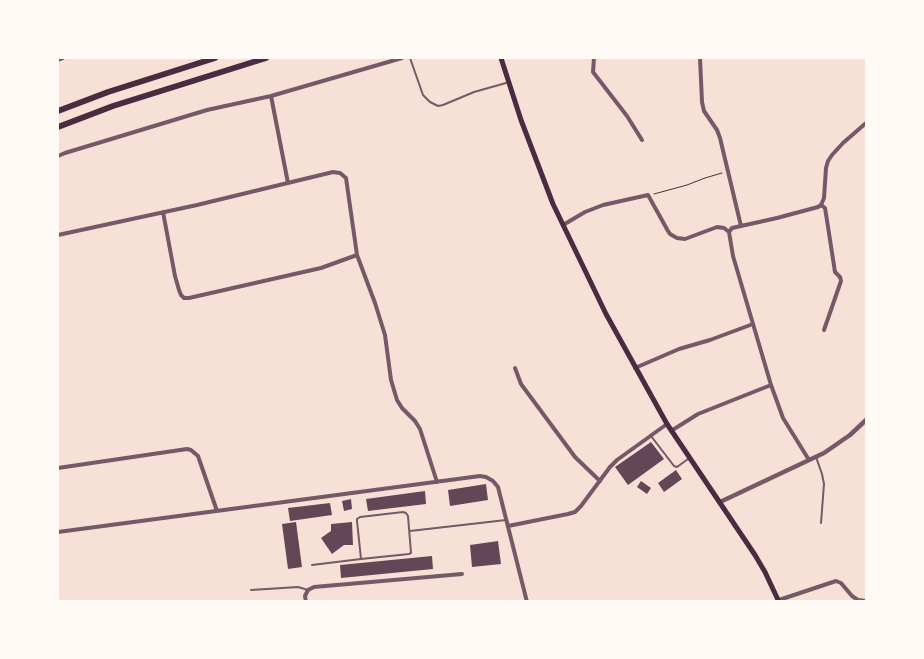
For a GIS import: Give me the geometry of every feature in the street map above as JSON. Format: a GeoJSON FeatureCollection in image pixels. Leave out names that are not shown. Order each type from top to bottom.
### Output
{"type":"FeatureCollection","features":[{"type":"Feature","properties":{"kind":"highway"},"geometry":{"type":"LineString","coordinates":[[58,111],[108,92],[214,58]]}},
{"type":"Feature","properties":{"kind":"highway"},"geometry":{"type":"LineString","coordinates":[[58,127],[113,106],[266,58]]}},
{"type":"Feature","properties":{"kind":"main road"},"geometry":{"type":"LineString","coordinates":[[501,58],[521,120],[553,204],[606,314],[667,424],[766,572],[779,601]]}},
{"type":"Feature","properties":{"kind":"street"},"geometry":{"type":"LineString","coordinates":[[58,60],[64,58]]}},
{"type":"Feature","properties":{"kind":"street"},"geometry":{"type":"LineString","coordinates":[[58,156],[207,110],[271,96],[402,58]]}},
{"type":"Feature","properties":{"kind":"street"},"geometry":{"type":"LineString","coordinates":[[594,58],[593,72],[627,116],[642,140]]}},
{"type":"Feature","properties":{"kind":"street"},"geometry":{"type":"LineString","coordinates":[[700,58],[704,111],[720,138],[741,226]]}},
{"type":"Feature","properties":{"kind":"street"},"geometry":{"type":"LineString","coordinates":[[271,96],[288,183]]}},
{"type":"Feature","properties":{"kind":"street"},"geometry":{"type":"LineString","coordinates":[[729,232],[732,228],[786,216],[821,205],[824,198],[828,161],[837,149],[866,123]]}},
{"type":"Feature","properties":{"kind":"street"},"geometry":{"type":"LineString","coordinates":[[58,235],[333,172],[340,173],[346,178],[357,255],[375,303],[398,400],[402,408],[420,429],[436,482]]}},
{"type":"Feature","properties":{"kind":"street"},"geometry":{"type":"LineString","coordinates":[[563,224],[603,205],[648,195],[670,234],[677,238],[685,239],[717,228],[724,228],[729,232],[733,256],[771,384],[783,418],[809,460]]}},
{"type":"Feature","properties":{"kind":"street"},"geometry":{"type":"LineString","coordinates":[[821,205],[825,208],[835,272],[841,281],[824,330]]}},
{"type":"Feature","properties":{"kind":"street"},"geometry":{"type":"LineString","coordinates":[[163,212],[175,276],[179,290],[184,298],[321,268],[357,255]]}},
{"type":"Feature","properties":{"kind":"street"},"geometry":{"type":"LineString","coordinates":[[635,368],[679,349],[753,324]]}},
{"type":"Feature","properties":{"kind":"street"},"geometry":{"type":"LineString","coordinates":[[515,368],[521,384],[575,457],[600,481]]}},
{"type":"Feature","properties":{"kind":"street"},"geometry":{"type":"LineString","coordinates":[[671,430],[698,414],[771,384]]}},
{"type":"Feature","properties":{"kind":"street"},"geometry":{"type":"LineString","coordinates":[[720,502],[809,460],[850,435],[866,420]]}},
{"type":"Feature","properties":{"kind":"street"},"geometry":{"type":"LineString","coordinates":[[508,526],[575,512],[617,460],[667,424]]}},
{"type":"Feature","properties":{"kind":"street"},"geometry":{"type":"LineString","coordinates":[[58,468],[187,449],[191,450],[198,456],[218,511]]}},
{"type":"Feature","properties":{"kind":"street"},"geometry":{"type":"LineString","coordinates":[[58,532],[480,476],[493,481],[498,487],[527,602]]}},
{"type":"Feature","properties":{"kind":"street"},"geometry":{"type":"LineString","coordinates":[[306,602],[305,596],[308,590],[314,587],[462,574]]}},
{"type":"Feature","properties":{"kind":"street"},"geometry":{"type":"LineString","coordinates":[[779,601],[836,581],[852,596],[858,600],[866,601]]}},
{"type":"Feature","properties":{"kind":"lane"},"geometry":{"type":"LineString","coordinates":[[410,58],[423,95],[430,102],[438,106],[474,92],[509,82]]}},
{"type":"Feature","properties":{"kind":"lane"},"geometry":{"type":"LineString","coordinates":[[651,436],[674,466],[677,467],[690,458]]}},
{"type":"Feature","properties":{"kind":"lane"},"geometry":{"type":"LineString","coordinates":[[816,456],[824,484],[821,523]]}},
{"type":"Feature","properties":{"kind":"lane"},"geometry":{"type":"LineString","coordinates":[[312,565],[410,554],[412,550],[410,531],[408,516],[405,512],[358,518],[361,559]]}},
{"type":"Feature","properties":{"kind":"lane"},"geometry":{"type":"LineString","coordinates":[[410,531],[506,520]]}},
{"type":"Feature","properties":{"kind":"lane"},"geometry":{"type":"LineString","coordinates":[[251,590],[298,587],[308,590]]}},
{"type":"Feature","properties":{"kind":"path"},"geometry":{"type":"LineString","coordinates":[[648,195],[728,172]]}},
{"type":"Feature","properties":{"kind":"building"},"geometry":{"type":"Polygon","coordinates":[[[651,442],[664,459],[628,485],[615,467],[651,442]]]}},
{"type":"Feature","properties":{"kind":"building"},"geometry":{"type":"Polygon","coordinates":[[[676,470],[682,479],[664,492],[658,483],[676,470]]]}},
{"type":"Feature","properties":{"kind":"building"},"geometry":{"type":"Polygon","coordinates":[[[641,481],[651,488],[647,494],[637,487],[641,481]]]}},
{"type":"Feature","properties":{"kind":"building"},"geometry":{"type":"Polygon","coordinates":[[[486,484],[488,500],[450,506],[448,490],[486,484]]]}},
{"type":"Feature","properties":{"kind":"building"},"geometry":{"type":"Polygon","coordinates":[[[425,491],[426,504],[368,511],[366,499],[425,491]]]}},
{"type":"Feature","properties":{"kind":"building"},"geometry":{"type":"Polygon","coordinates":[[[351,499],[352,509],[344,511],[342,501],[351,499]]]}},
{"type":"Feature","properties":{"kind":"building"},"geometry":{"type":"Polygon","coordinates":[[[330,503],[332,515],[290,521],[288,508],[330,503]]]}},
{"type":"Feature","properties":{"kind":"building"},"geometry":{"type":"Polygon","coordinates":[[[296,522],[302,567],[288,569],[282,524],[296,522]]]}},
{"type":"Feature","properties":{"kind":"building"},"geometry":{"type":"Polygon","coordinates":[[[352,522],[353,545],[344,545],[332,554],[321,538],[331,531],[331,524],[352,522]]]}},
{"type":"Feature","properties":{"kind":"building"},"geometry":{"type":"Polygon","coordinates":[[[498,541],[501,564],[472,567],[470,545],[498,541]]]}},
{"type":"Feature","properties":{"kind":"building"},"geometry":{"type":"Polygon","coordinates":[[[432,556],[433,569],[341,578],[340,565],[432,556]]]}}]}
